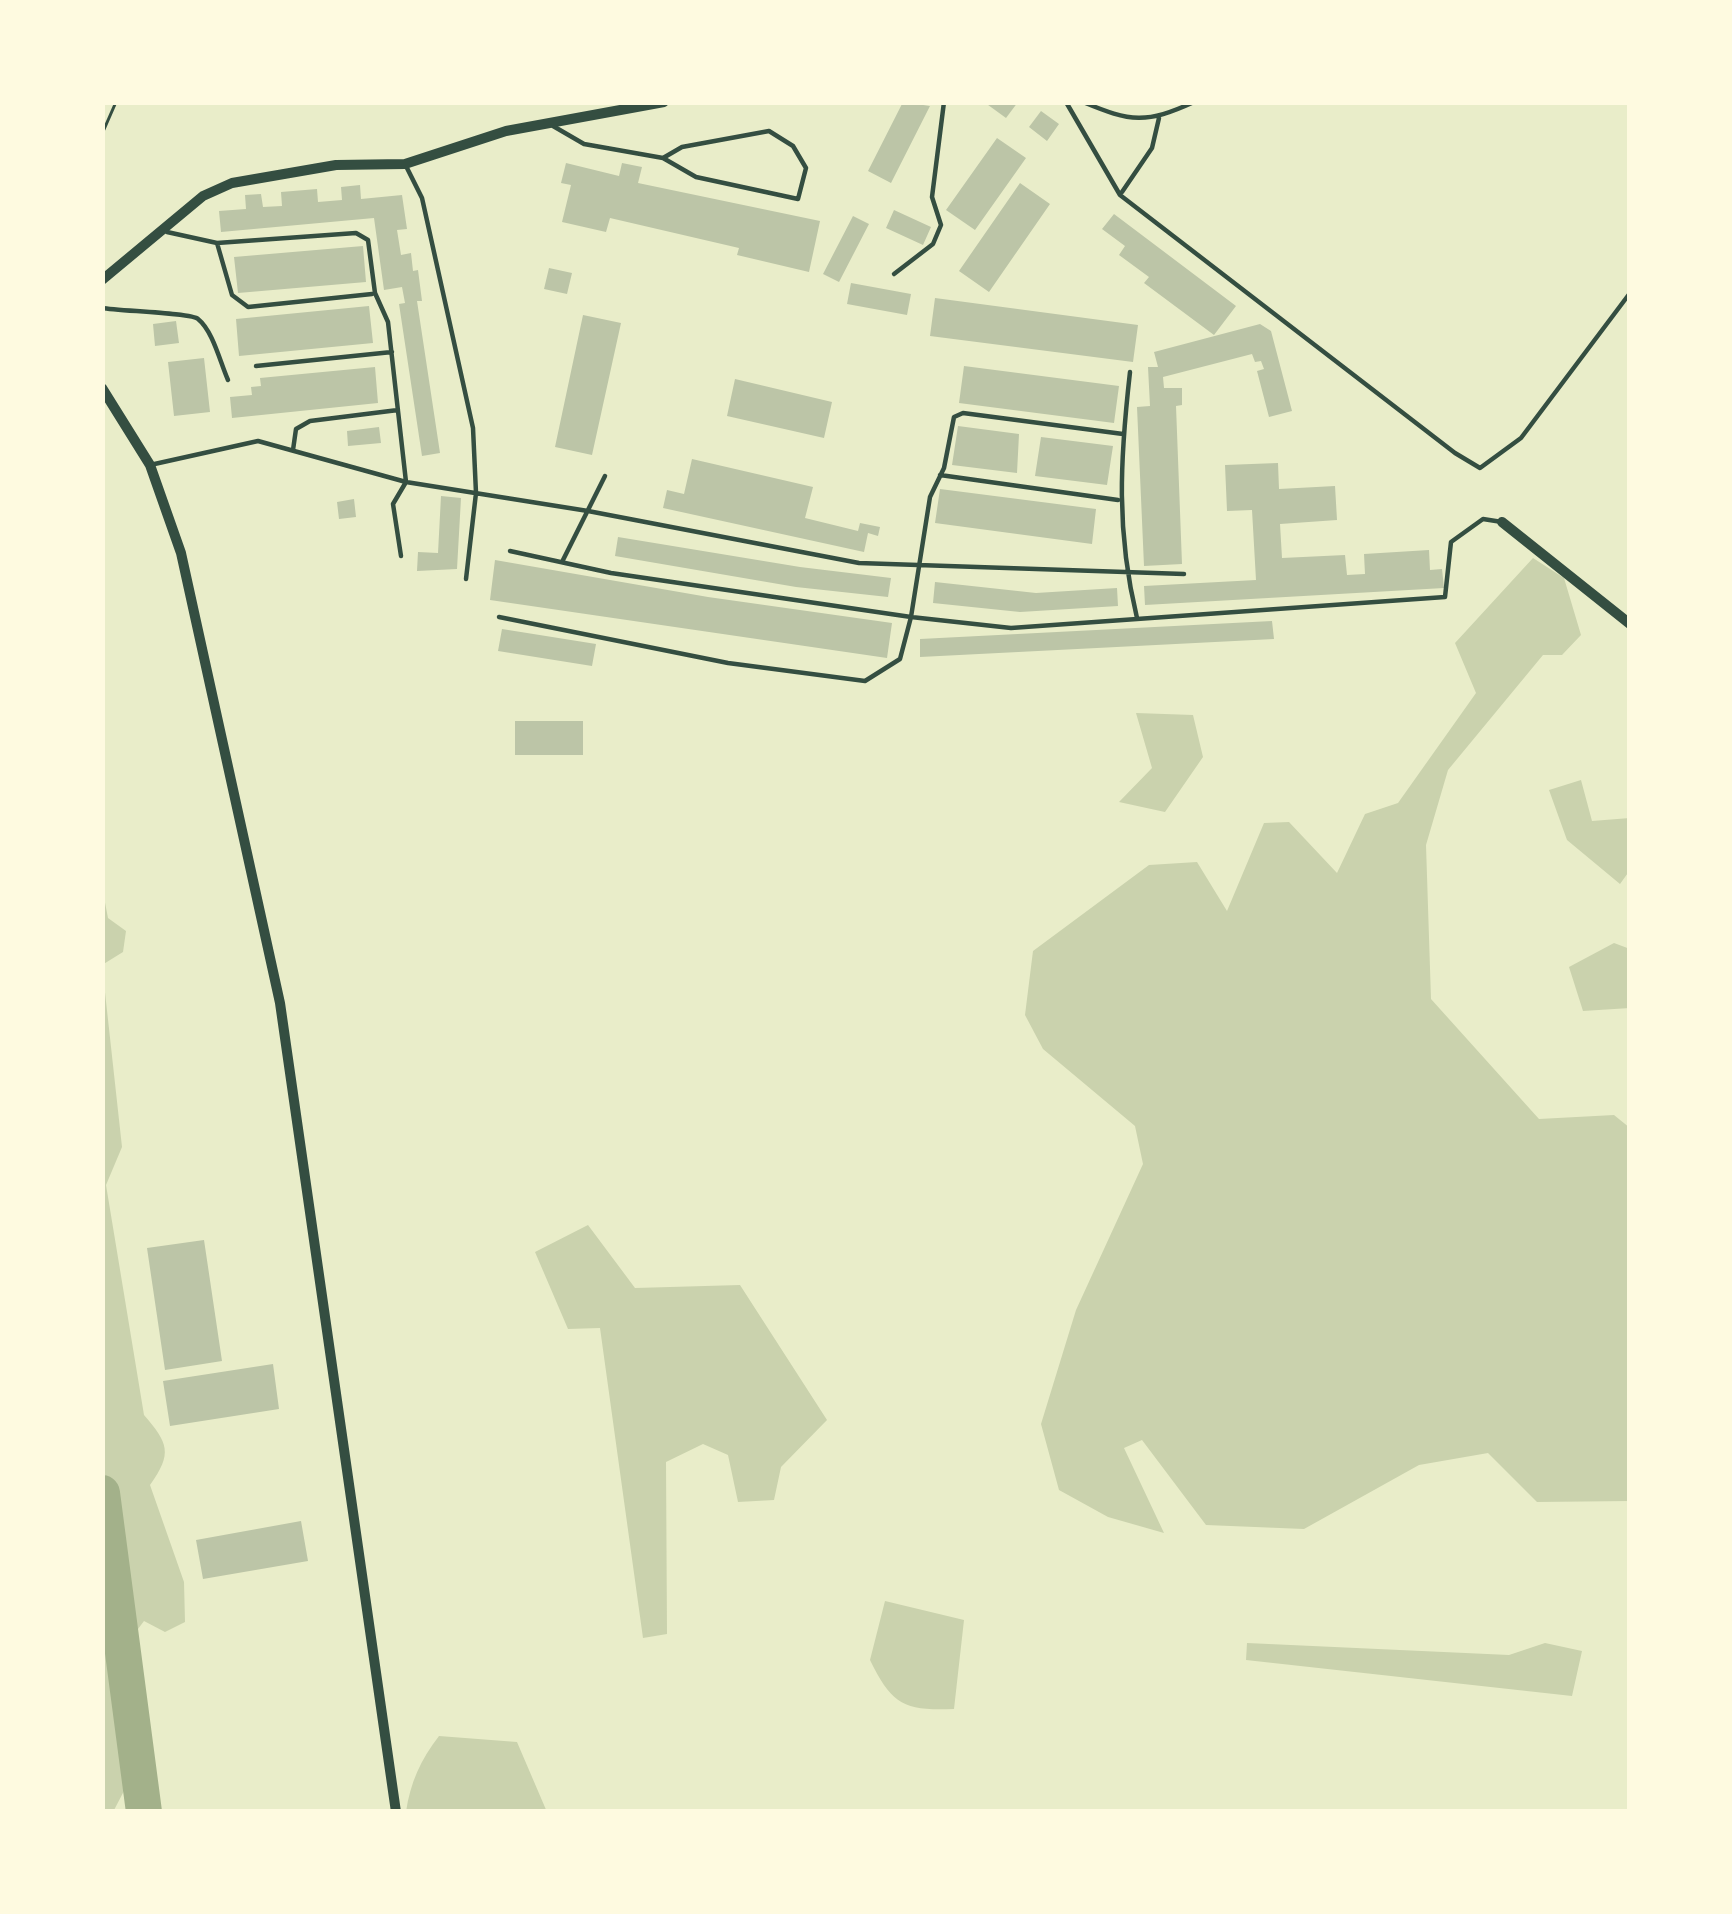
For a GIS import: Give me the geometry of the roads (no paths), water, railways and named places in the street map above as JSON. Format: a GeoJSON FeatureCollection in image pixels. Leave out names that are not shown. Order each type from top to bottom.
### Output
{"type":"FeatureCollection","features":[{"type":"Feature","properties":{"kind":"street"},"geometry":{"type":"LineString","coordinates":[[102,280],[203,196],[232,183],[336,165],[405,164],[506,131],[664,102]]}},
{"type":"Feature","properties":{"kind":"street"},"geometry":{"type":"LineString","coordinates":[[102,388],[150,465],[181,553],[280,1003],[396,1812]]}},
{"type":"Feature","properties":{"kind":"street"},"geometry":{"type":"LineString","coordinates":[[1502,522],[1630,624]]}},
{"type":"Feature","properties":{"kind":"lane"},"geometry":{"type":"LineString","coordinates":[[894,274],[933,244],[941,226],[932,197],[944,102]]}},
{"type":"Feature","properties":{"kind":"lane"},"geometry":{"type":"LineString","coordinates":[[1066,102],[1120,195],[1480,468],[1520,438],[1630,293]]}},
{"type":"Feature","properties":{"kind":"lane"},"geometry":{"type":"LineString","coordinates":[[1083,102],[1119,117],[1160,118],[1194,102]]}},
{"type":"Feature","properties":{"kind":"lane"},"geometry":{"type":"LineString","coordinates":[[1120,195],[1152,148],[1160,118]]}},
{"type":"Feature","properties":{"kind":"lane"},"geometry":{"type":"LineString","coordinates":[[548,123],[584,145],[663,158],[696,177],[798,200],[806,168],[793,146],[769,131],[682,147],[663,158]]}},
{"type":"Feature","properties":{"kind":"lane"},"geometry":{"type":"LineString","coordinates":[[405,164],[422,198],[473,428],[476,493],[466,579]]}},
{"type":"Feature","properties":{"kind":"lane"},"geometry":{"type":"LineString","coordinates":[[161,231],[217,243],[356,233],[368,241],[375,293],[388,322],[406,482],[393,504],[401,556]]}},
{"type":"Feature","properties":{"kind":"lane"},"geometry":{"type":"LineString","coordinates":[[217,243],[232,295],[248,307],[375,293]]}},
{"type":"Feature","properties":{"kind":"lane"},"geometry":{"type":"LineString","coordinates":[[102,308],[188,313],[202,321],[228,380]]}},
{"type":"Feature","properties":{"kind":"lane"},"geometry":{"type":"LineString","coordinates":[[256,366],[392,352]]}},
{"type":"Feature","properties":{"kind":"lane"},"geometry":{"type":"LineString","coordinates":[[1130,372],[1118,500],[1125,572],[1137,618]]}},
{"type":"Feature","properties":{"kind":"lane"},"geometry":{"type":"LineString","coordinates":[[292,452],[296,429],[310,421],[398,410]]}},
{"type":"Feature","properties":{"kind":"lane"},"geometry":{"type":"LineString","coordinates":[[499,616],[728,663],[865,681],[900,659],[930,497],[954,417],[963,412],[1123,434]]}},
{"type":"Feature","properties":{"kind":"lane"},"geometry":{"type":"LineString","coordinates":[[150,465],[258,441],[406,482],[860,562],[1184,574]]}},
{"type":"Feature","properties":{"kind":"lane"},"geometry":{"type":"LineString","coordinates":[[940,475],[1118,500]]}},
{"type":"Feature","properties":{"kind":"lane"},"geometry":{"type":"LineString","coordinates":[[562,562],[605,476]]}},
{"type":"Feature","properties":{"kind":"lane"},"geometry":{"type":"LineString","coordinates":[[510,551],[911,617],[1011,628],[1445,597],[1451,542],[1483,519],[1502,522]]}},
{"type":"Feature","properties":{"kind":"waterway"},"geometry":{"type":"LineString","coordinates":[[102,1493],[144,1812]]}}]}
